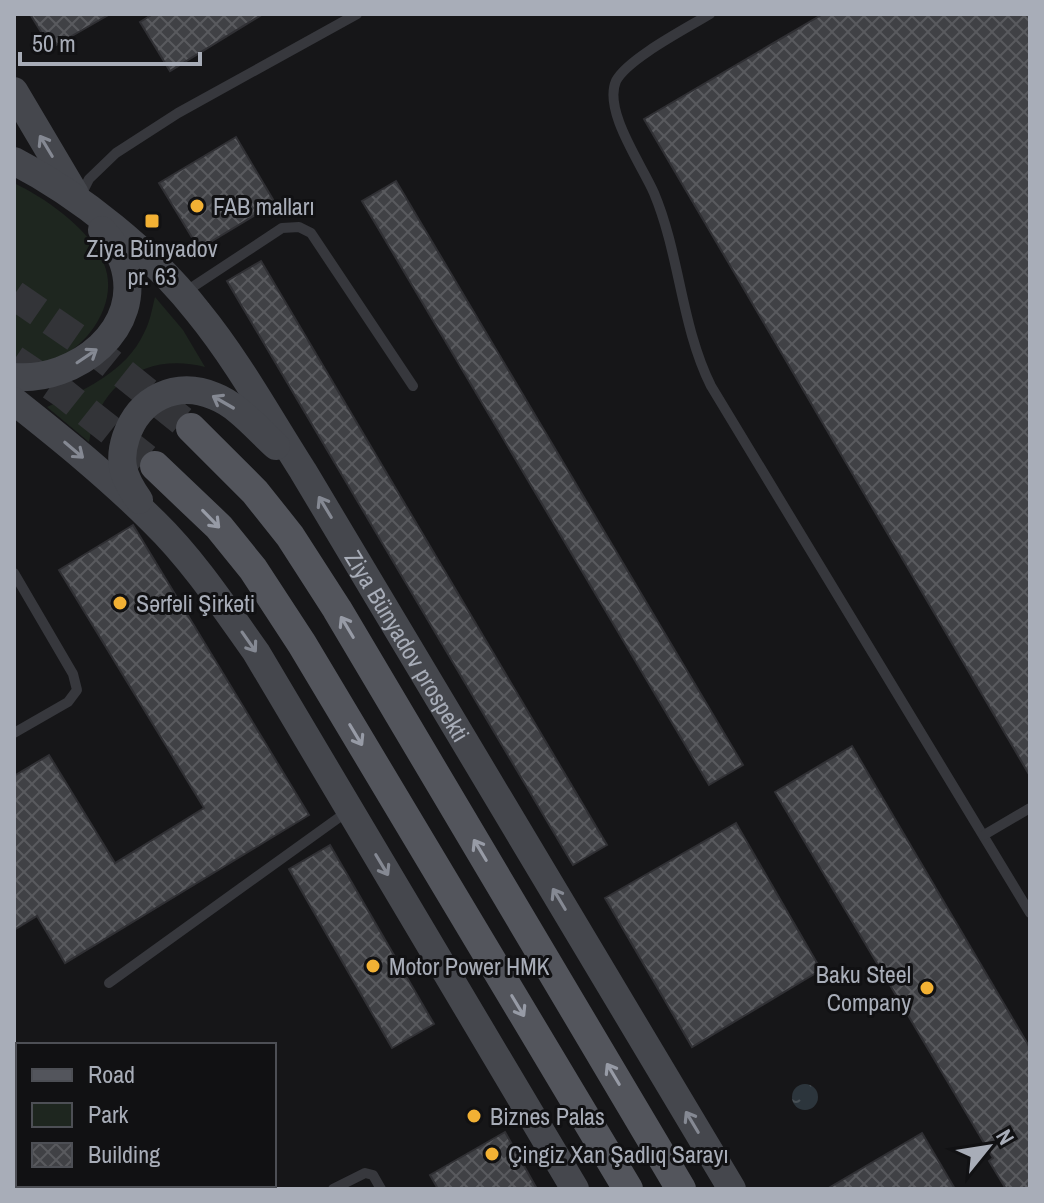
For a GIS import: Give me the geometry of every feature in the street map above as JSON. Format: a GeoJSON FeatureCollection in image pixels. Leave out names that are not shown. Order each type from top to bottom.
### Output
{"type":"FeatureCollection","features":[{"type":"Feature","properties":{"kind":"main road"},"geometry":{"type":"LineString","coordinates":[[14,91],[79,201],[111,241],[122,261],[127,298],[123,315],[104,345],[72,366],[49,376],[14,377]]}},
{"type":"Feature","properties":{"kind":"main road","name":"Ziya Bünyadov prospekti"},"geometry":{"type":"LineString","coordinates":[[14,161],[79,201],[114,228],[183,293],[231,356],[303,471],[732,1189]]}},
{"type":"Feature","properties":{"kind":"main road"},"geometry":{"type":"LineString","coordinates":[[303,471],[231,405],[213,395],[195,391],[164,393],[146,405],[136,417],[122,449],[123,466],[130,487],[256,652],[575,1189]]}},
{"type":"Feature","properties":{"kind":"main road"},"geometry":{"type":"LineString","coordinates":[[14,401],[105,476],[155,523]]}},
{"type":"Feature","properties":{"kind":"main road","name":"Ziya Bünyadov prospekti"},"geometry":{"type":"LineString","coordinates":[[191,428],[255,492],[290,536],[337,609],[681,1189]]}},
{"type":"Feature","properties":{"kind":"main road"},"geometry":{"type":"LineString","coordinates":[[155,466],[219,527],[253,569],[302,644],[628,1189]]}},
{"type":"Feature","properties":{"kind":"lane"},"geometry":{"type":"LineString","coordinates":[[79,201],[89,179],[116,153],[178,113],[357,14]]}},
{"type":"Feature","properties":{"kind":"lane"},"geometry":{"type":"LineString","coordinates":[[710,14],[632,63],[617,79],[612,96],[617,118],[663,218],[699,362],[1030,913]]}},
{"type":"Feature","properties":{"kind":"lane"},"geometry":{"type":"LineString","coordinates":[[183,293],[282,228],[299,227],[311,233],[413,386]]}},
{"type":"Feature","properties":{"kind":"lane"},"geometry":{"type":"LineString","coordinates":[[14,573],[73,674],[77,690],[68,702],[14,733]]}},
{"type":"Feature","properties":{"kind":"lane"},"geometry":{"type":"LineString","coordinates":[[984,835],[1030,808]]}},
{"type":"Feature","properties":{"kind":"lane"},"geometry":{"type":"LineString","coordinates":[[109,983],[349,810]]}},
{"type":"Feature","properties":{"kind":"lane"},"geometry":{"type":"LineString","coordinates":[[333,1189],[365,1173],[373,1175],[381,1189]]}},
{"type":"Feature","properties":{"kind":"green space"},"geometry":{"type":"Polygon","coordinates":[[[14,183],[40,197],[78,227],[97,251],[108,279],[104,308],[88,335],[64,355],[47,363],[14,364],[14,183]]]}},
{"type":"Feature","properties":{"kind":"green space"},"geometry":{"type":"Polygon","coordinates":[[[155,297],[183,330],[205,367],[184,363],[164,364],[129,377],[103,403],[89,442],[47,407],[103,378],[126,359],[146,329],[155,297]]]}},
{"type":"Feature","properties":{"kind":"water"},"geometry":{"type":"Polygon","coordinates":[[[805,1084],[814,1088],[818,1097],[814,1106],[805,1110],[796,1106],[792,1097],[796,1088],[805,1084]]]}},
{"type":"Feature","properties":{"kind":"building"},"geometry":{"type":"Polygon","coordinates":[[[30,14],[110,14],[51,48],[30,14]]]}},
{"type":"Feature","properties":{"kind":"building"},"geometry":{"type":"Polygon","coordinates":[[[153,14],[263,14],[170,71],[140,22],[153,14]]]}},
{"type":"Feature","properties":{"kind":"building"},"geometry":{"type":"Polygon","coordinates":[[[823,14],[1030,14],[1030,776],[644,119],[823,14]]]}},
{"type":"Feature","properties":{"kind":"building"},"geometry":{"type":"Polygon","coordinates":[[[236,137],[275,203],[199,249],[159,183],[236,137]]]}},
{"type":"Feature","properties":{"kind":"building"},"geometry":{"type":"Polygon","coordinates":[[[396,181],[743,765],[709,785],[362,201],[396,181]]]}},
{"type":"Feature","properties":{"kind":"building"},"geometry":{"type":"Polygon","coordinates":[[[261,261],[607,845],[573,865],[227,281],[261,261]]]}},
{"type":"Feature","properties":{"kind":"building"},"geometry":{"type":"Polygon","coordinates":[[[133,525],[309,815],[65,963],[37,916],[14,930],[14,776],[49,755],[115,863],[204,808],[59,570],[133,525]]]}},
{"type":"Feature","properties":{"kind":"building"},"geometry":{"type":"Polygon","coordinates":[[[852,746],[1030,1048],[1030,1189],[1006,1189],[989,1161],[993,1158],[775,792],[852,746]]]}},
{"type":"Feature","properties":{"kind":"building"},"geometry":{"type":"Polygon","coordinates":[[[736,823],[821,970],[692,1047],[605,898],[736,823]]]}},
{"type":"Feature","properties":{"kind":"building","name":"Motor Power HMK"},"geometry":{"type":"Polygon","coordinates":[[[330,845],[434,1024],[392,1048],[289,869],[330,845]]]}},
{"type":"Feature","properties":{"kind":"building","name":"Çingiz Xan Şadlıq Sarayı"},"geometry":{"type":"Polygon","coordinates":[[[505,1132],[537,1189],[438,1189],[430,1175],[505,1132]]]}},
{"type":"Feature","properties":{"kind":"building"},"geometry":{"type":"Polygon","coordinates":[[[922,1133],[955,1189],[827,1189],[922,1133]]]}},
{"type":"Feature","properties":{"kind":"tunnel"},"geometry":{"type":"LineString","coordinates":[[14,295],[94,350],[191,428]]}},
{"type":"Feature","properties":{"kind":"tunnel"},"geometry":{"type":"LineString","coordinates":[[14,360],[63,393],[155,466]]}},
{"type":"Feature","properties":{"kind":"place","name":"FAB malları"},"geometry":{"type":"Point","coordinates":[197,206]}},
{"type":"Feature","properties":{"kind":"place","name":"Ziya Bünyadov pr. 63"},"geometry":{"type":"Point","coordinates":[152,221]}},
{"type":"Feature","properties":{"kind":"place","name":"Sərfəli Şirkəti"},"geometry":{"type":"Point","coordinates":[120,603]}},
{"type":"Feature","properties":{"kind":"place","name":"Motor Power HMK"},"geometry":{"type":"Point","coordinates":[373,966]}},
{"type":"Feature","properties":{"kind":"place","name":"Baku Steel Company"},"geometry":{"type":"Point","coordinates":[927,988]}},
{"type":"Feature","properties":{"kind":"place","name":"Biznes Palas"},"geometry":{"type":"Point","coordinates":[474,1116]}},
{"type":"Feature","properties":{"kind":"place","name":"Çingiz Xan Şadlıq Sarayı"},"geometry":{"type":"Point","coordinates":[492,1154]}}]}
